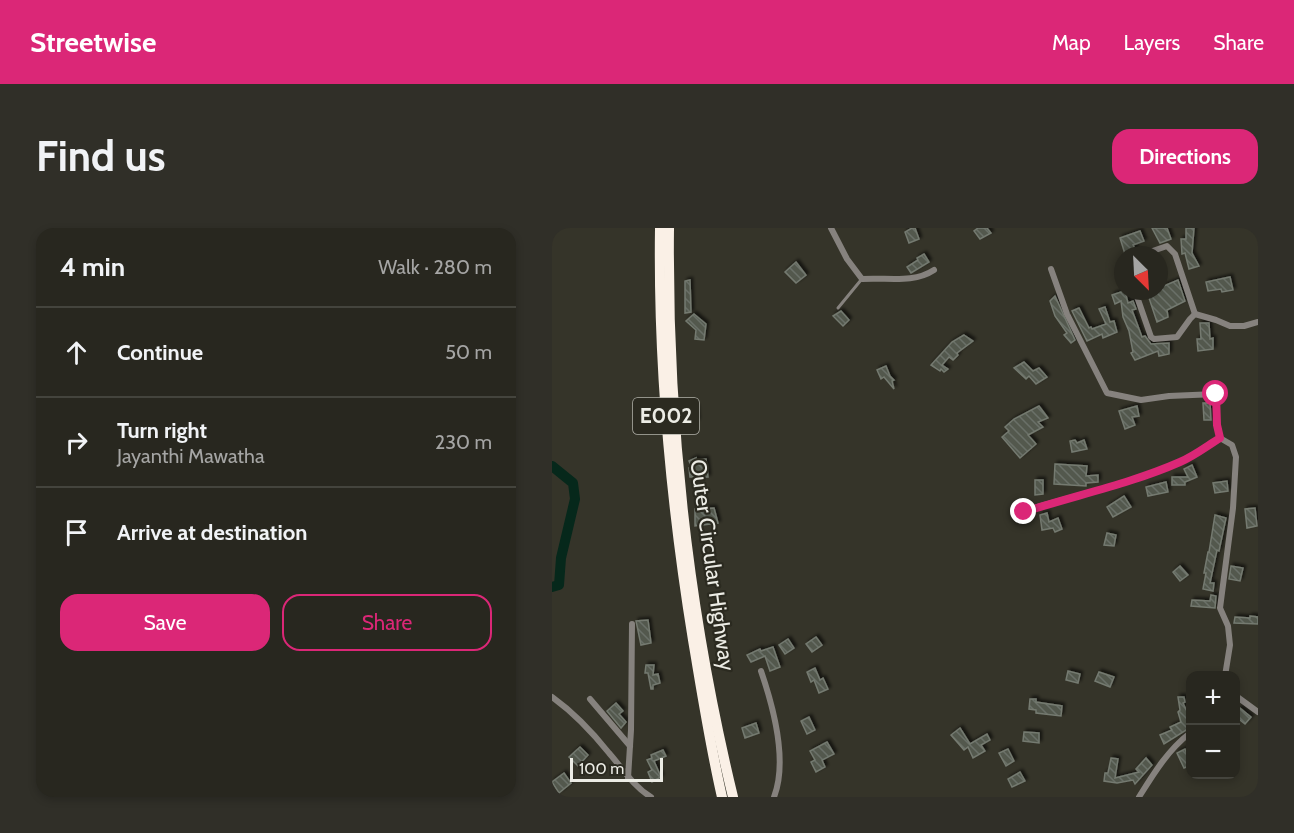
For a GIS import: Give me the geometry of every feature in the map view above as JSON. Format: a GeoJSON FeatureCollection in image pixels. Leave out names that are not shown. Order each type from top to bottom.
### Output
{"type":"FeatureCollection","features":[{"type":"Feature","properties":{"kind":"highway","name":"Outer Circular Highway"},"geometry":{"type":"LineString","coordinates":[[660,228],[662,351],[671,481],[691,602],[733,797]]}},
{"type":"Feature","properties":{"kind":"highway","name":"Outer Circular Highway"},"geometry":{"type":"LineString","coordinates":[[669,228],[670,351],[679,479],[704,705],[722,797]]}},
{"type":"Feature","properties":{"kind":"street"},"geometry":{"type":"LineString","coordinates":[[831,228],[847,259],[862,279],[915,278],[925,276],[934,270]]}},
{"type":"Feature","properties":{"kind":"street"},"geometry":{"type":"LineString","coordinates":[[1168,247],[1175,254],[1195,314]]}},
{"type":"Feature","properties":{"kind":"street"},"geometry":{"type":"LineString","coordinates":[[1051,269],[1067,314],[1107,393],[1141,400],[1216,394],[1217,425],[1220,438],[1232,445],[1236,457],[1233,508],[1220,608],[1228,626],[1230,645],[1226,671]]}},
{"type":"Feature","properties":{"kind":"street"},"geometry":{"type":"LineString","coordinates":[[1138,300],[1151,337],[1154,339],[1177,337],[1195,314]]}},
{"type":"Feature","properties":{"kind":"street"},"geometry":{"type":"LineString","coordinates":[[1195,314],[1230,326],[1258,322]]}},
{"type":"Feature","properties":{"kind":"street"},"geometry":{"type":"LineString","coordinates":[[1024,512],[1121,484],[1182,461],[1220,438]]}},
{"type":"Feature","properties":{"kind":"street"},"geometry":{"type":"LineString","coordinates":[[628,778],[632,624]]}},
{"type":"Feature","properties":{"kind":"street"},"geometry":{"type":"LineString","coordinates":[[760,671],[771,701],[780,766],[779,785],[774,797]]}},
{"type":"Feature","properties":{"kind":"street"},"geometry":{"type":"LineString","coordinates":[[552,698],[565,706],[605,748],[628,778],[651,797]]}},
{"type":"Feature","properties":{"kind":"street"},"geometry":{"type":"LineString","coordinates":[[1240,698],[1258,712]]}},
{"type":"Feature","properties":{"kind":"street"},"geometry":{"type":"LineString","coordinates":[[590,699],[630,746]]}},
{"type":"Feature","properties":{"kind":"street"},"geometry":{"type":"LineString","coordinates":[[1139,797],[1159,765],[1186,737]]}},
{"type":"Feature","properties":{"kind":"lane"},"geometry":{"type":"LineString","coordinates":[[838,308],[862,279]]}},
{"type":"Feature","properties":{"kind":"building"},"geometry":{"type":"Polygon","coordinates":[[[915,228],[919,239],[909,243],[905,232],[915,228]]]}},
{"type":"Feature","properties":{"kind":"building"},"geometry":{"type":"Polygon","coordinates":[[[978,228],[987,228],[991,233],[980,239],[974,231],[978,228]]]}},
{"type":"Feature","properties":{"kind":"building"},"geometry":{"type":"Polygon","coordinates":[[[1152,228],[1167,228],[1171,239],[1160,243],[1152,228]]]}},
{"type":"Feature","properties":{"kind":"building"},"geometry":{"type":"Polygon","coordinates":[[[1186,228],[1194,228],[1192,253],[1199,266],[1189,269],[1185,253],[1182,254],[1181,239],[1186,239],[1186,228]]]}},
{"type":"Feature","properties":{"kind":"building"},"geometry":{"type":"Polygon","coordinates":[[[1140,231],[1144,241],[1134,246],[1122,246],[1120,238],[1140,231]]]}},
{"type":"Feature","properties":{"kind":"building"},"geometry":{"type":"Polygon","coordinates":[[[924,254],[929,262],[911,273],[907,267],[924,254]]]}},
{"type":"Feature","properties":{"kind":"building"},"geometry":{"type":"Polygon","coordinates":[[[796,262],[806,275],[796,283],[785,272],[796,262]]]}},
{"type":"Feature","properties":{"kind":"building"},"geometry":{"type":"Polygon","coordinates":[[[1230,277],[1233,290],[1208,291],[1206,282],[1230,277]]]}},
{"type":"Feature","properties":{"kind":"building"},"geometry":{"type":"Polygon","coordinates":[[[690,280],[691,312],[685,313],[685,281],[690,280]]]}},
{"type":"Feature","properties":{"kind":"building"},"geometry":{"type":"Polygon","coordinates":[[[1178,280],[1185,301],[1167,310],[1168,317],[1157,322],[1150,300],[1168,300],[1168,284],[1178,280]]]}},
{"type":"Feature","properties":{"kind":"building"},"geometry":{"type":"Polygon","coordinates":[[[1114,294],[1114,300],[1127,300],[1128,303],[1133,301],[1136,309],[1132,310],[1142,337],[1145,336],[1151,344],[1169,343],[1169,354],[1159,356],[1158,351],[1135,360],[1131,353],[1133,352],[1129,331],[1123,317],[1121,301],[1115,304],[1112,295],[1114,294]]]}},
{"type":"Feature","properties":{"kind":"building"},"geometry":{"type":"Polygon","coordinates":[[[1055,296],[1075,340],[1071,343],[1064,335],[1067,333],[1055,316],[1050,301],[1055,296]]]}},
{"type":"Feature","properties":{"kind":"building"},"geometry":{"type":"Polygon","coordinates":[[[1105,307],[1110,322],[1114,321],[1117,332],[1103,338],[1102,334],[1087,341],[1072,311],[1079,308],[1089,328],[1092,329],[1106,324],[1099,309],[1105,307]]]}},
{"type":"Feature","properties":{"kind":"building"},"geometry":{"type":"Polygon","coordinates":[[[841,311],[849,320],[843,326],[833,316],[841,311]]]}},
{"type":"Feature","properties":{"kind":"building"},"geometry":{"type":"Polygon","coordinates":[[[694,314],[706,324],[704,340],[695,339],[696,330],[686,321],[694,314]]]}},
{"type":"Feature","properties":{"kind":"building"},"geometry":{"type":"Polygon","coordinates":[[[1200,323],[1209,323],[1213,349],[1198,351],[1197,339],[1201,339],[1200,323]]]}},
{"type":"Feature","properties":{"kind":"building"},"geometry":{"type":"Polygon","coordinates":[[[964,335],[973,341],[957,353],[958,355],[953,360],[949,357],[942,365],[948,369],[944,372],[931,365],[952,342],[964,335]]]}},
{"type":"Feature","properties":{"kind":"building"},"geometry":{"type":"Polygon","coordinates":[[[1024,362],[1033,371],[1039,368],[1047,377],[1036,384],[1029,376],[1026,379],[1014,368],[1024,362]]]}},
{"type":"Feature","properties":{"kind":"building"},"geometry":{"type":"Polygon","coordinates":[[[886,366],[894,380],[892,381],[894,389],[884,377],[881,379],[877,370],[886,366]]]}},
{"type":"Feature","properties":{"kind":"building"},"geometry":{"type":"Polygon","coordinates":[[[1203,403],[1210,403],[1211,420],[1204,420],[1203,403]]]}},
{"type":"Feature","properties":{"kind":"building"},"geometry":{"type":"Polygon","coordinates":[[[1039,406],[1048,418],[1038,422],[1043,427],[1028,435],[1036,444],[1020,458],[1002,437],[1009,431],[1005,427],[1014,419],[1039,406]]]}},
{"type":"Feature","properties":{"kind":"building"},"geometry":{"type":"Polygon","coordinates":[[[1137,406],[1139,416],[1132,417],[1135,425],[1125,429],[1119,411],[1137,406]]]}},
{"type":"Feature","properties":{"kind":"building"},"geometry":{"type":"Polygon","coordinates":[[[696,407],[697,421],[686,422],[684,408],[696,407]]]}},
{"type":"Feature","properties":{"kind":"building"},"geometry":{"type":"Polygon","coordinates":[[[1075,440],[1077,443],[1084,440],[1087,449],[1072,452],[1070,441],[1075,440]]]}},
{"type":"Feature","properties":{"kind":"building"},"geometry":{"type":"Polygon","coordinates":[[[696,458],[696,460],[706,459],[708,477],[690,477],[689,468],[692,468],[689,461],[696,458]]]}},
{"type":"Feature","properties":{"kind":"building"},"geometry":{"type":"Polygon","coordinates":[[[1055,464],[1087,466],[1086,476],[1098,475],[1098,482],[1086,483],[1086,486],[1054,484],[1055,464]]]}},
{"type":"Feature","properties":{"kind":"building"},"geometry":{"type":"Polygon","coordinates":[[[1192,465],[1197,477],[1185,482],[1185,485],[1172,485],[1172,477],[1188,477],[1184,469],[1192,465]]]}},
{"type":"Feature","properties":{"kind":"building"},"geometry":{"type":"Polygon","coordinates":[[[1035,480],[1043,480],[1043,494],[1035,495],[1035,480]]]}},
{"type":"Feature","properties":{"kind":"building"},"geometry":{"type":"Polygon","coordinates":[[[1227,481],[1228,491],[1215,493],[1213,483],[1227,481]]]}},
{"type":"Feature","properties":{"kind":"building"},"geometry":{"type":"Polygon","coordinates":[[[1166,482],[1168,492],[1148,496],[1146,487],[1166,482]]]}},
{"type":"Feature","properties":{"kind":"building"},"geometry":{"type":"Polygon","coordinates":[[[1124,496],[1131,507],[1113,517],[1107,507],[1124,496]]]}},
{"type":"Feature","properties":{"kind":"building"},"geometry":{"type":"Polygon","coordinates":[[[714,508],[718,523],[695,526],[695,509],[714,508]]]}},
{"type":"Feature","properties":{"kind":"building"},"geometry":{"type":"Polygon","coordinates":[[[1255,508],[1257,526],[1247,528],[1245,509],[1255,508]]]}},
{"type":"Feature","properties":{"kind":"building"},"geometry":{"type":"Polygon","coordinates":[[[1047,513],[1049,522],[1058,518],[1062,529],[1055,532],[1053,528],[1042,530],[1040,515],[1047,513]]]}},
{"type":"Feature","properties":{"kind":"building"},"geometry":{"type":"Polygon","coordinates":[[[1215,515],[1226,518],[1210,583],[1214,583],[1213,591],[1203,589],[1215,515]]]}},
{"type":"Feature","properties":{"kind":"building"},"geometry":{"type":"Polygon","coordinates":[[[1107,533],[1116,535],[1114,546],[1104,545],[1107,533]]]}},
{"type":"Feature","properties":{"kind":"building"},"geometry":{"type":"Polygon","coordinates":[[[1180,566],[1188,575],[1180,581],[1173,572],[1180,566]]]}},
{"type":"Feature","properties":{"kind":"building"},"geometry":{"type":"Polygon","coordinates":[[[1231,566],[1243,568],[1240,581],[1229,579],[1231,566]]]}},
{"type":"Feature","properties":{"kind":"building"},"geometry":{"type":"Polygon","coordinates":[[[1211,595],[1216,596],[1215,608],[1191,606],[1192,600],[1210,601],[1211,595]]]}},
{"type":"Feature","properties":{"kind":"building"},"geometry":{"type":"Polygon","coordinates":[[[1250,616],[1258,617],[1258,624],[1234,623],[1235,617],[1250,618],[1250,616]]]}},
{"type":"Feature","properties":{"kind":"building"},"geometry":{"type":"Polygon","coordinates":[[[648,620],[651,643],[641,645],[636,621],[648,620]]]}},
{"type":"Feature","properties":{"kind":"building"},"geometry":{"type":"Polygon","coordinates":[[[816,637],[822,645],[812,652],[806,644],[816,637]]]}},
{"type":"Feature","properties":{"kind":"building"},"geometry":{"type":"Polygon","coordinates":[[[788,639],[794,648],[785,654],[779,645],[788,639]]]}},
{"type":"Feature","properties":{"kind":"building"},"geometry":{"type":"Polygon","coordinates":[[[773,647],[780,667],[770,671],[765,656],[751,662],[747,655],[760,649],[761,651],[773,647]]]}},
{"type":"Feature","properties":{"kind":"building"},"geometry":{"type":"Polygon","coordinates":[[[646,665],[654,665],[653,675],[658,674],[660,683],[653,685],[653,689],[651,689],[648,673],[645,673],[646,665]]]}},
{"type":"Feature","properties":{"kind":"building"},"geometry":{"type":"Polygon","coordinates":[[[815,668],[820,680],[823,678],[828,689],[819,693],[814,680],[811,682],[807,672],[815,668]]]}},
{"type":"Feature","properties":{"kind":"building"},"geometry":{"type":"Polygon","coordinates":[[[1068,671],[1080,674],[1078,683],[1066,680],[1068,671]]]}},
{"type":"Feature","properties":{"kind":"building"},"geometry":{"type":"Polygon","coordinates":[[[1099,672],[1114,677],[1110,687],[1095,681],[1099,672]]]}},
{"type":"Feature","properties":{"kind":"building"},"geometry":{"type":"Polygon","coordinates":[[[1178,697],[1184,697],[1186,730],[1164,744],[1160,735],[1172,730],[1170,727],[1181,722],[1178,712],[1180,710],[1178,697]]]}},
{"type":"Feature","properties":{"kind":"building"},"geometry":{"type":"Polygon","coordinates":[[[1030,699],[1062,706],[1061,716],[1036,713],[1036,710],[1029,709],[1030,699]]]}},
{"type":"Feature","properties":{"kind":"building"},"geometry":{"type":"Polygon","coordinates":[[[616,703],[623,711],[619,714],[626,722],[621,728],[607,711],[616,703]]]}},
{"type":"Feature","properties":{"kind":"building"},"geometry":{"type":"Polygon","coordinates":[[[1240,708],[1251,717],[1245,724],[1240,720],[1240,708]]]}},
{"type":"Feature","properties":{"kind":"building"},"geometry":{"type":"Polygon","coordinates":[[[809,717],[815,730],[807,734],[801,721],[809,717]]]}},
{"type":"Feature","properties":{"kind":"building"},"geometry":{"type":"Polygon","coordinates":[[[756,723],[759,733],[745,738],[742,728],[756,723]]]}},
{"type":"Feature","properties":{"kind":"building"},"geometry":{"type":"Polygon","coordinates":[[[960,728],[970,744],[987,734],[990,740],[981,745],[985,751],[973,758],[968,747],[964,750],[951,735],[960,728]]]}},
{"type":"Feature","properties":{"kind":"building"},"geometry":{"type":"Polygon","coordinates":[[[1024,732],[1039,733],[1039,743],[1023,741],[1024,732]]]}},
{"type":"Feature","properties":{"kind":"building"},"geometry":{"type":"Polygon","coordinates":[[[827,742],[834,754],[822,760],[825,767],[816,772],[811,762],[815,760],[810,751],[827,742]]]}},
{"type":"Feature","properties":{"kind":"building"},"geometry":{"type":"Polygon","coordinates":[[[580,747],[588,755],[578,766],[569,757],[580,747]]]}},
{"type":"Feature","properties":{"kind":"building"},"geometry":{"type":"Polygon","coordinates":[[[1008,749],[1014,761],[1006,766],[999,753],[1008,749]]]}},
{"type":"Feature","properties":{"kind":"building"},"geometry":{"type":"Polygon","coordinates":[[[1185,749],[1186,767],[1184,768],[1177,753],[1185,749]]]}},
{"type":"Feature","properties":{"kind":"building"},"geometry":{"type":"Polygon","coordinates":[[[663,750],[666,756],[654,761],[661,777],[652,782],[648,772],[652,770],[647,760],[652,758],[651,755],[663,750]]]}},
{"type":"Feature","properties":{"kind":"building"},"geometry":{"type":"Polygon","coordinates":[[[1111,758],[1118,759],[1115,778],[1139,772],[1136,769],[1146,758],[1152,765],[1135,784],[1133,780],[1117,783],[1104,781],[1111,758]]]}},
{"type":"Feature","properties":{"kind":"building"},"geometry":{"type":"Polygon","coordinates":[[[1020,772],[1025,781],[1012,787],[1008,779],[1020,772]]]}},
{"type":"Feature","properties":{"kind":"building"},"geometry":{"type":"Polygon","coordinates":[[[564,773],[571,783],[559,793],[552,782],[564,773]]]}},
{"type":"Feature","properties":{"kind":"waterway"},"geometry":{"type":"LineString","coordinates":[[552,466],[573,483],[575,499],[561,558],[559,585],[552,587]]}},
{"type":"Feature","properties":{"kind":"route"},"geometry":{"type":"LineString","coordinates":[[1024,512],[1121,484],[1182,461],[1220,438],[1217,425],[1216,394]]}}]}
